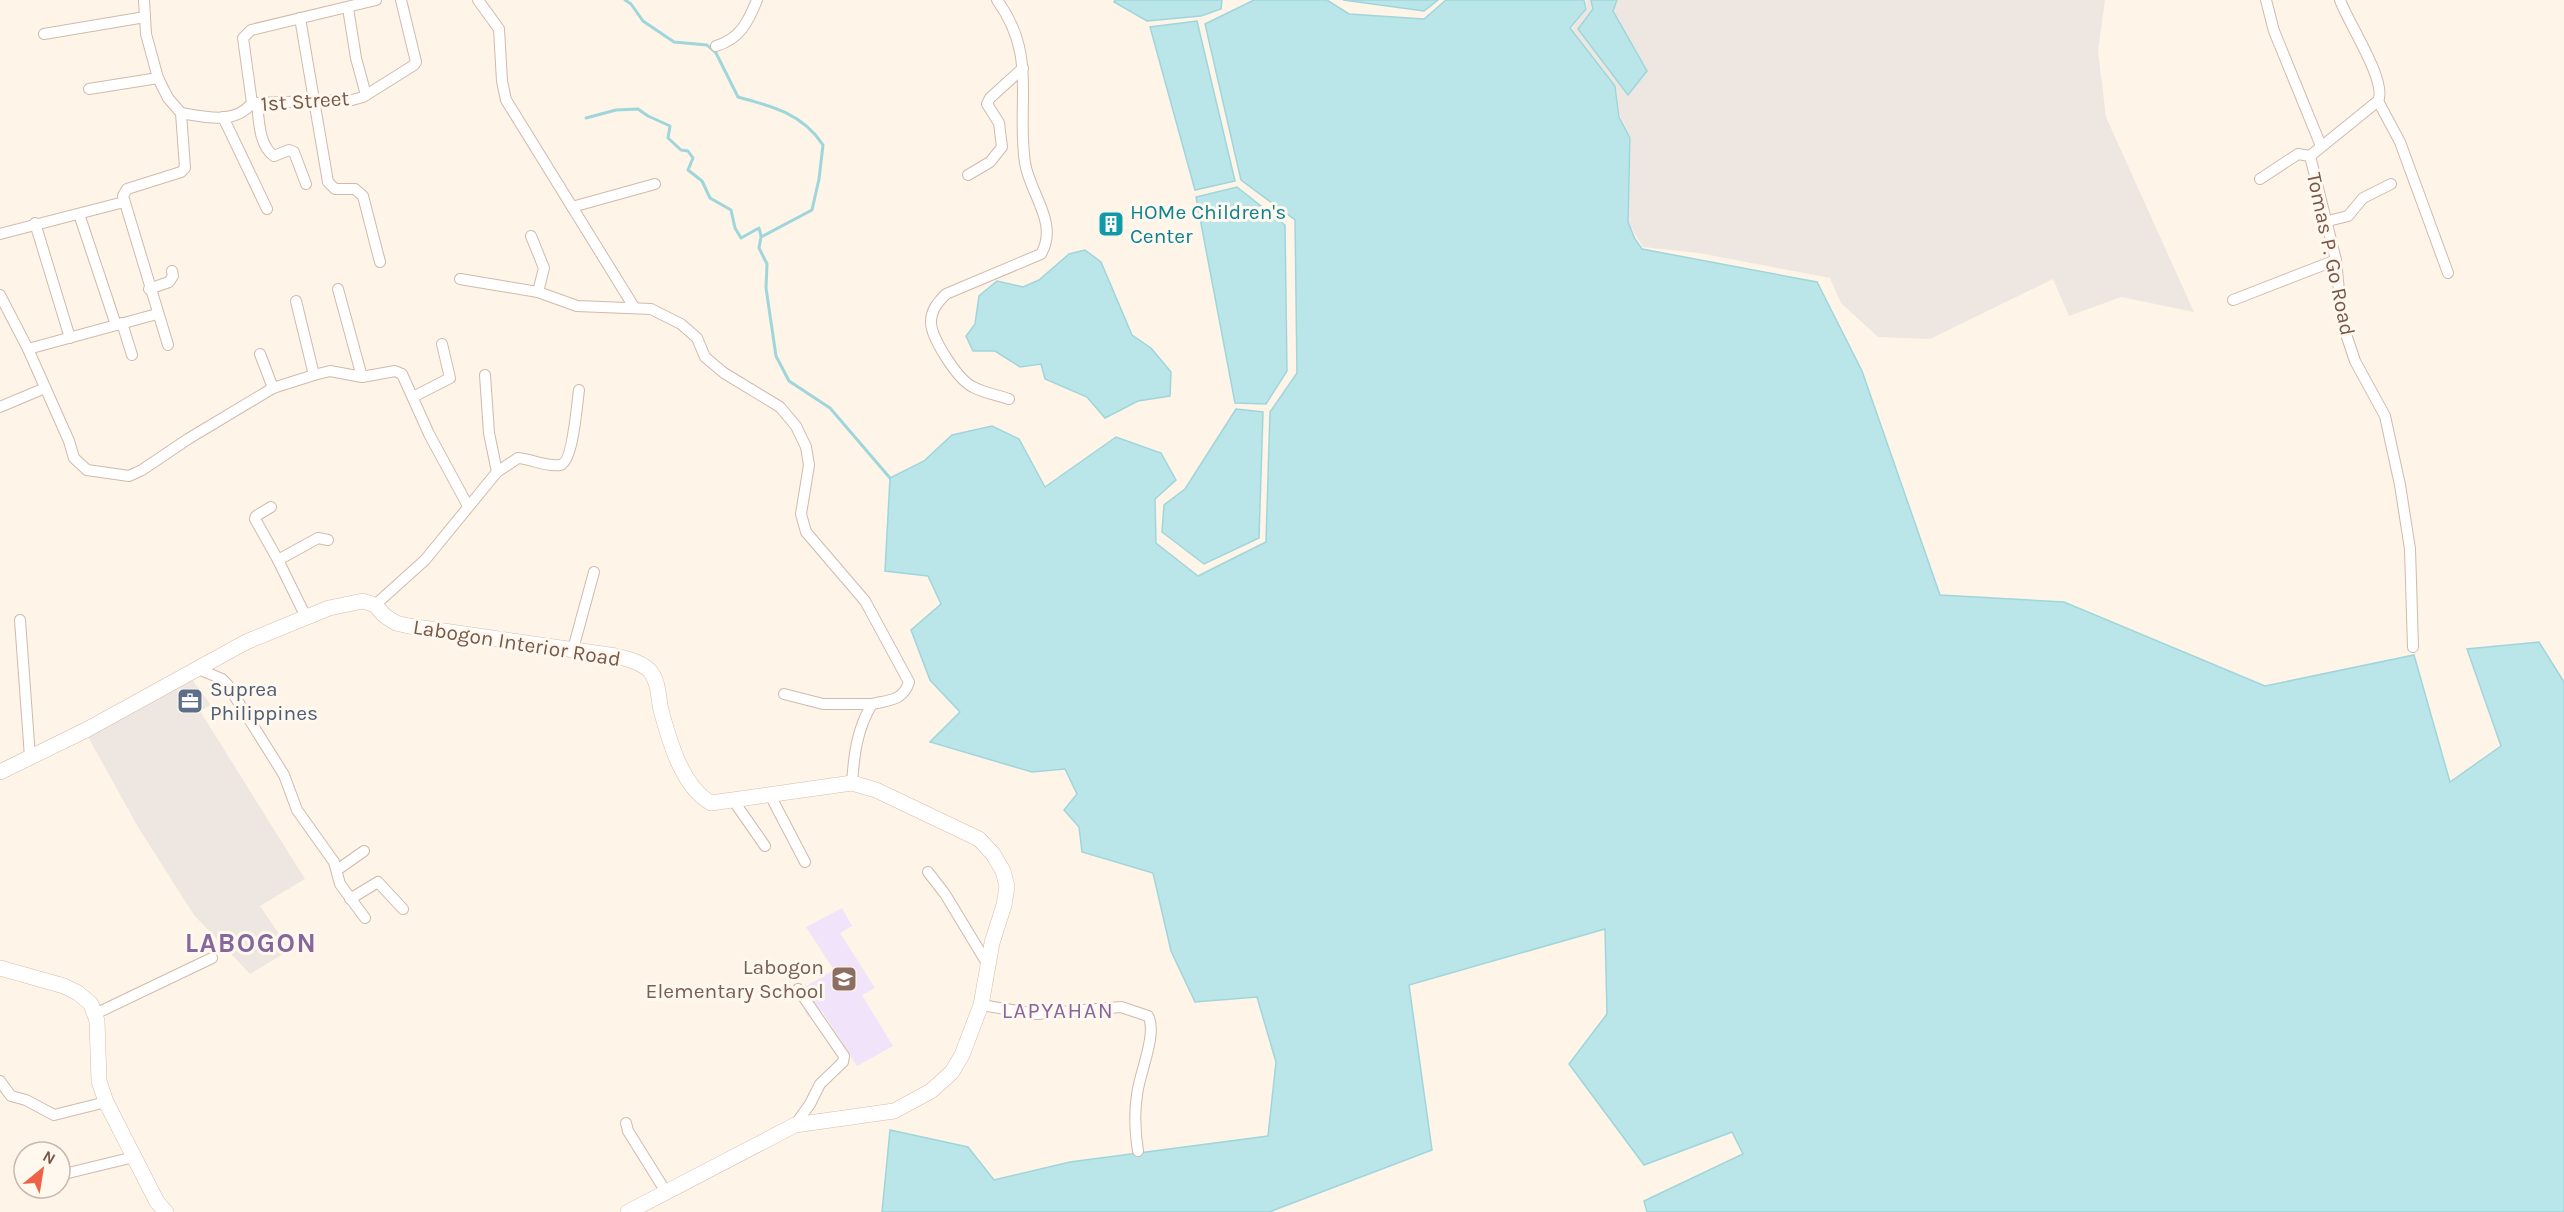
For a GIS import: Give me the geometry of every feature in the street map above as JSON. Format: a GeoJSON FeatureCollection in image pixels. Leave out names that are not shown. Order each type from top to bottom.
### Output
{"type":"FeatureCollection","features":[{"type":"Feature","properties":{"kind":"street"},"geometry":{"type":"LineString","coordinates":[[144,0],[146,34],[158,78],[168,98],[181,113],[185,168],[181,172],[127,189],[124,192],[124,202],[168,345]]}},
{"type":"Feature","properties":{"kind":"street"},"geometry":{"type":"LineString","coordinates":[[306,184],[292,150],[274,156],[267,149],[260,129],[243,38],[250,30],[376,0]]}},
{"type":"Feature","properties":{"kind":"street","name":"1st Street"},"geometry":{"type":"LineString","coordinates":[[223,117],[243,112],[255,103],[352,100],[366,95],[414,65],[416,62],[401,0]]}},
{"type":"Feature","properties":{"kind":"street"},"geometry":{"type":"LineString","coordinates":[[478,0],[499,29],[502,81],[506,100],[634,307]]}},
{"type":"Feature","properties":{"kind":"street"},"geometry":{"type":"LineString","coordinates":[[716,45],[734,39],[742,31],[757,0]]}},
{"type":"Feature","properties":{"kind":"street"},"geometry":{"type":"LineString","coordinates":[[997,0],[1012,23],[1023,68],[1025,165],[1047,228],[1046,244],[1041,254],[946,294],[936,304],[931,324],[934,339],[959,375],[971,387],[1009,399]]}},
{"type":"Feature","properties":{"kind":"street"},"geometry":{"type":"LineString","coordinates":[[2266,0],[2274,31],[2321,146]]}},
{"type":"Feature","properties":{"kind":"street"},"geometry":{"type":"LineString","coordinates":[[2340,0],[2379,86],[2381,95],[2378,101],[2400,142],[2448,273]]}},
{"type":"Feature","properties":{"kind":"street"},"geometry":{"type":"LineString","coordinates":[[348,8],[356,58],[366,95]]}},
{"type":"Feature","properties":{"kind":"street"},"geometry":{"type":"LineString","coordinates":[[44,34],[145,16]]}},
{"type":"Feature","properties":{"kind":"street"},"geometry":{"type":"LineString","coordinates":[[300,18],[328,182],[335,189],[355,189],[363,196],[380,262]]}},
{"type":"Feature","properties":{"kind":"street"},"geometry":{"type":"LineString","coordinates":[[968,176],[990,162],[1002,147],[999,123],[987,104],[990,98],[1023,68]]}},
{"type":"Feature","properties":{"kind":"street"},"geometry":{"type":"LineString","coordinates":[[89,89],[158,78]]}},
{"type":"Feature","properties":{"kind":"street","name":"Tomas P. Go Road"},"geometry":{"type":"LineString","coordinates":[[2378,101],[2310,156],[2336,260],[2342,322],[2355,361],[2385,416],[2400,485],[2410,549],[2413,647]]}},
{"type":"Feature","properties":{"kind":"street"},"geometry":{"type":"LineString","coordinates":[[181,113],[223,117],[267,209]]}},
{"type":"Feature","properties":{"kind":"street"},"geometry":{"type":"LineString","coordinates":[[2260,179],[2298,154],[2310,156]]}},
{"type":"Feature","properties":{"kind":"street"},"geometry":{"type":"LineString","coordinates":[[572,207],[655,184]]}},
{"type":"Feature","properties":{"kind":"street"},"geometry":{"type":"LineString","coordinates":[[2328,222],[2348,216],[2363,198],[2391,184]]}},
{"type":"Feature","properties":{"kind":"street"},"geometry":{"type":"LineString","coordinates":[[0,234],[35,223],[124,202]]}},
{"type":"Feature","properties":{"kind":"street"},"geometry":{"type":"LineString","coordinates":[[79,214],[132,355]]}},
{"type":"Feature","properties":{"kind":"street"},"geometry":{"type":"LineString","coordinates":[[35,223],[70,338]]}},
{"type":"Feature","properties":{"kind":"street"},"geometry":{"type":"LineString","coordinates":[[531,236],[544,268],[538,292]]}},
{"type":"Feature","properties":{"kind":"street"},"geometry":{"type":"LineString","coordinates":[[2233,300],[2336,260]]}},
{"type":"Feature","properties":{"kind":"street"},"geometry":{"type":"LineString","coordinates":[[149,289],[169,282],[173,276],[172,272]]}},
{"type":"Feature","properties":{"kind":"street"},"geometry":{"type":"LineString","coordinates":[[460,279],[538,292],[577,306],[651,309],[681,324],[697,338],[705,357],[724,373],[780,407],[796,426],[806,447],[809,465],[801,514],[806,532],[865,601],[909,682],[906,693],[898,698],[872,704],[823,704],[784,694]]}},
{"type":"Feature","properties":{"kind":"street"},"geometry":{"type":"LineString","coordinates":[[338,289],[362,377]]}},
{"type":"Feature","properties":{"kind":"street"},"geometry":{"type":"LineString","coordinates":[[0,295],[28,349],[78,464],[87,470],[129,476],[273,388],[314,375],[330,371],[362,377],[399,372],[468,506]]}},
{"type":"Feature","properties":{"kind":"street"},"geometry":{"type":"LineString","coordinates":[[296,302],[314,375]]}},
{"type":"Feature","properties":{"kind":"street"},"geometry":{"type":"LineString","coordinates":[[28,349],[157,314]]}},
{"type":"Feature","properties":{"kind":"street"},"geometry":{"type":"LineString","coordinates":[[413,397],[450,378],[442,344]]}},
{"type":"Feature","properties":{"kind":"street"},"geometry":{"type":"LineString","coordinates":[[260,354],[273,388]]}},
{"type":"Feature","properties":{"kind":"street"},"geometry":{"type":"LineString","coordinates":[[485,375],[489,433],[497,472]]}},
{"type":"Feature","properties":{"kind":"street"},"geometry":{"type":"LineString","coordinates":[[0,407],[45,388]]}},
{"type":"Feature","properties":{"kind":"street"},"geometry":{"type":"LineString","coordinates":[[0,772],[86,730],[246,642],[329,608],[363,601],[375,605],[425,560],[497,472],[518,458],[545,464],[562,465],[565,463],[571,447],[579,390]]}},
{"type":"Feature","properties":{"kind":"street"},"geometry":{"type":"LineString","coordinates":[[271,507],[255,519],[306,617]]}},
{"type":"Feature","properties":{"kind":"street"},"geometry":{"type":"LineString","coordinates":[[278,560],[318,538],[328,540]]}},
{"type":"Feature","properties":{"kind":"street"},"geometry":{"type":"LineString","coordinates":[[573,650],[594,572]]}},
{"type":"Feature","properties":{"kind":"street","name":"Labogon Interior Road"},"geometry":{"type":"LineString","coordinates":[[375,605],[385,616],[396,623],[409,626],[616,656],[642,665],[650,670],[657,682],[661,710],[686,779],[705,799],[711,802],[852,783],[876,790],[979,839],[993,854],[1003,872],[1007,886],[1004,905],[988,965],[981,1005],[952,1072],[931,1091],[894,1111],[795,1125],[628,1212]]}},
{"type":"Feature","properties":{"kind":"street"},"geometry":{"type":"LineString","coordinates":[[20,620],[30,758]]}},
{"type":"Feature","properties":{"kind":"street"},"geometry":{"type":"LineString","coordinates":[[196,668],[222,679],[227,684],[284,775],[297,810],[334,862],[340,884],[365,918]]}},
{"type":"Feature","properties":{"kind":"street"},"geometry":{"type":"LineString","coordinates":[[852,783],[858,735],[872,704]]}},
{"type":"Feature","properties":{"kind":"street"},"geometry":{"type":"LineString","coordinates":[[770,795],[805,862]]}},
{"type":"Feature","properties":{"kind":"street"},"geometry":{"type":"LineString","coordinates":[[733,800],[765,846]]}},
{"type":"Feature","properties":{"kind":"street"},"geometry":{"type":"LineString","coordinates":[[337,870],[364,851]]}},
{"type":"Feature","properties":{"kind":"street"},"geometry":{"type":"LineString","coordinates":[[928,872],[951,904],[988,965]]}},
{"type":"Feature","properties":{"kind":"street"},"geometry":{"type":"LineString","coordinates":[[351,900],[378,882],[403,909]]}},
{"type":"Feature","properties":{"kind":"street"},"geometry":{"type":"LineString","coordinates":[[95,1014],[212,958]]}},
{"type":"Feature","properties":{"kind":"street"},"geometry":{"type":"LineString","coordinates":[[0,968],[54,983],[78,993],[91,1004],[97,1021],[99,1081],[106,1102],[157,1202],[166,1212]]}},
{"type":"Feature","properties":{"kind":"street"},"geometry":{"type":"LineString","coordinates":[[795,1125],[810,1104],[820,1084],[843,1062],[844,1056],[798,989]]}},
{"type":"Feature","properties":{"kind":"street"},"geometry":{"type":"LineString","coordinates":[[981,1005],[1037,1014],[1106,1007],[1121,1008],[1148,1016],[1152,1023],[1151,1036],[1137,1094],[1135,1127],[1138,1152]]}},
{"type":"Feature","properties":{"kind":"street"},"geometry":{"type":"LineString","coordinates":[[0,1081],[11,1096],[26,1100],[54,1115],[106,1102]]}},
{"type":"Feature","properties":{"kind":"street"},"geometry":{"type":"LineString","coordinates":[[626,1124],[628,1131],[666,1192]]}},
{"type":"Feature","properties":{"kind":"street"},"geometry":{"type":"LineString","coordinates":[[72,1172],[134,1157]]}},
{"type":"Feature","properties":{"kind":"shaded area"},"geometry":{"type":"Polygon","coordinates":[[[1586,0],[2105,0],[2098,51],[2106,117],[2194,312],[2121,297],[2069,316],[2053,279],[1930,339],[1878,337],[1841,303],[1830,278],[1699,253],[1643,247],[1628,222],[1631,138],[1620,116],[1616,87],[1571,29],[1587,9],[1586,0]]]}},
{"type":"Feature","properties":{"kind":"shaded area"},"geometry":{"type":"Polygon","coordinates":[[[191,678],[211,705],[200,711],[305,879],[260,906],[290,950],[250,974],[194,915],[138,827],[87,735],[191,678]]]}},
{"type":"Feature","properties":{"kind":"shaded area","name":"Labogon Elementary School"},"geometry":{"type":"Polygon","coordinates":[[[842,908],[852,926],[840,933],[875,988],[862,995],[893,1046],[857,1066],[822,1011],[808,1017],[796,992],[834,970],[806,927],[842,908]]]}},
{"type":"Feature","properties":{"kind":"water"},"geometry":{"type":"Polygon","coordinates":[[[1115,0],[1222,0],[1221,9],[1201,16],[1147,21],[1114,2],[1115,0]]]}},
{"type":"Feature","properties":{"kind":"water"},"geometry":{"type":"Polygon","coordinates":[[[1254,0],[1327,0],[1349,14],[1424,19],[1446,0],[1584,0],[1586,9],[1570,28],[1615,86],[1619,117],[1630,138],[1628,222],[1635,239],[1642,249],[1817,282],[1862,371],[1940,595],[2064,602],[2265,686],[2414,655],[2450,782],[2501,746],[2467,649],[2539,642],[2564,682],[2564,1212],[1647,1212],[1644,1201],[1743,1154],[1732,1132],[1644,1165],[1569,1064],[1607,1014],[1605,929],[1409,985],[1432,1150],[1269,1212],[882,1212],[890,1130],[968,1147],[994,1180],[1070,1162],[1268,1136],[1276,1062],[1257,997],[1195,1002],[1171,951],[1153,873],[1082,852],[1079,827],[1064,810],[1077,794],[1065,769],[1032,772],[930,742],[960,712],[930,680],[911,630],[941,604],[928,576],[885,571],[890,478],[924,461],[952,435],[992,426],[1019,439],[1045,487],[1116,437],[1161,453],[1176,480],[1155,499],[1156,543],[1198,576],[1266,542],[1270,412],[1297,373],[1295,220],[1241,180],[1205,24],[1254,0]]]}},
{"type":"Feature","properties":{"kind":"water"},"geometry":{"type":"Polygon","coordinates":[[[1343,0],[1438,0],[1424,11],[1343,0]]]}},
{"type":"Feature","properties":{"kind":"water"},"geometry":{"type":"Polygon","coordinates":[[[1591,0],[1617,0],[1613,11],[1647,71],[1628,95],[1578,29],[1593,9],[1591,0]]]}},
{"type":"Feature","properties":{"kind":"water"},"geometry":{"type":"Polygon","coordinates":[[[1197,21],[1235,181],[1195,190],[1150,27],[1197,21]]]}},
{"type":"Feature","properties":{"kind":"water"},"geometry":{"type":"Polygon","coordinates":[[[1237,187],[1285,225],[1287,371],[1266,404],[1235,403],[1196,197],[1237,187]]]}},
{"type":"Feature","properties":{"kind":"water"},"geometry":{"type":"Polygon","coordinates":[[[1085,250],[1101,262],[1132,335],[1151,348],[1171,372],[1170,396],[1138,401],[1105,418],[1087,397],[1045,379],[1041,364],[1020,367],[995,351],[973,351],[966,336],[975,324],[979,296],[997,281],[1023,287],[1039,280],[1069,254],[1085,250]]]}},
{"type":"Feature","properties":{"kind":"water"},"geometry":{"type":"Polygon","coordinates":[[[1236,409],[1263,412],[1259,538],[1204,564],[1162,532],[1164,505],[1185,489],[1236,409]]]}},
{"type":"Feature","properties":{"kind":"waterway"},"geometry":{"type":"LineString","coordinates":[[625,0],[631,4],[643,21],[674,42],[707,45],[716,53],[738,97],[786,113],[806,126],[823,145],[812,210],[761,237],[759,248],[767,264],[766,288],[776,356],[789,381],[830,408],[890,478]]}},
{"type":"Feature","properties":{"kind":"waterway"},"geometry":{"type":"LineString","coordinates":[[586,118],[616,110],[638,109],[670,126],[668,138],[681,150],[688,151],[693,158],[688,170],[702,181],[710,198],[731,210],[735,228],[741,238],[759,228],[761,236]]}},
{"type":"Feature","properties":{"kind":"place","name":"HOMe Children's Center"},"geometry":{"type":"Point","coordinates":[1111,224]}},
{"type":"Feature","properties":{"kind":"place","name":"Suprea Philippines"},"geometry":{"type":"Point","coordinates":[190,701]}},
{"type":"Feature","properties":{"kind":"place","name":"Labogon Elementary School"},"geometry":{"type":"Point","coordinates":[844,979]}},
{"type":"Feature","properties":{"kind":"district","name":"LABOGON"},"geometry":{"type":"Point","coordinates":[251,943]}},
{"type":"Feature","properties":{"kind":"district","name":"LAPYAHAN"},"geometry":{"type":"Point","coordinates":[1058,1011]}}]}
